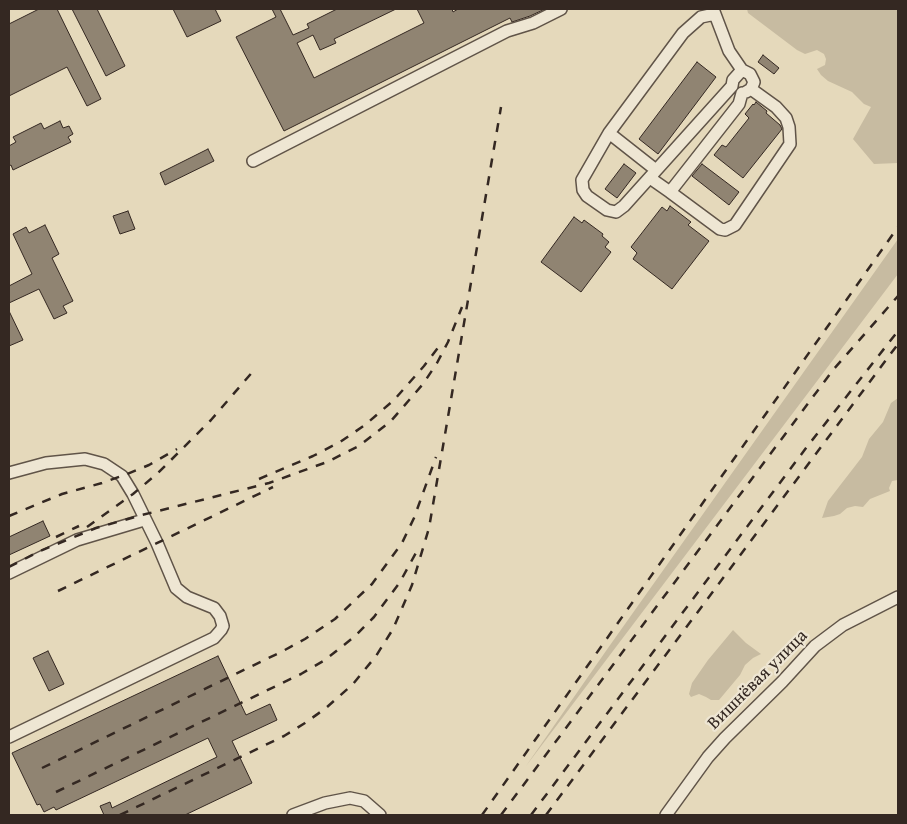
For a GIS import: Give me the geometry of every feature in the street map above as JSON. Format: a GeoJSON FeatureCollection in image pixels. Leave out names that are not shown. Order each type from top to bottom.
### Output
{"type":"FeatureCollection","features":[{"type":"Feature","properties":{"kind":"street"},"geometry":{"type":"LineString","coordinates":[[253,161],[507,31],[533,23],[561,9]]}},
{"type":"Feature","properties":{"kind":"street"},"geometry":{"type":"LineString","coordinates":[[714,12],[729,51],[742,70],[750,74],[754,82],[741,89],[653,174],[620,210],[616,212],[607,210],[587,196],[583,190],[582,180],[609,133],[683,33],[701,17],[714,12]]}},
{"type":"Feature","properties":{"kind":"street"},"geometry":{"type":"LineString","coordinates":[[609,133],[670,192],[725,230],[735,225],[790,144],[790,126],[786,118],[776,107],[741,89],[732,80],[742,70]]}},
{"type":"Feature","properties":{"kind":"street"},"geometry":{"type":"LineString","coordinates":[[670,192],[739,104],[741,89]]}},
{"type":"Feature","properties":{"kind":"street"},"geometry":{"type":"LineString","coordinates":[[9,473],[59,461],[96,461],[110,467],[122,476],[133,494],[176,588],[187,597],[217,612],[222,621],[221,630],[214,638],[9,737]]}},
{"type":"Feature","properties":{"kind":"street"},"geometry":{"type":"LineString","coordinates":[[9,573],[77,540],[144,520]]}},
{"type":"Feature","properties":{"kind":"street","name":"Вишнёвая улица"},"geometry":{"type":"LineString","coordinates":[[666,815],[708,757],[815,646],[843,625],[898,597]]}},
{"type":"Feature","properties":{"kind":"street"},"geometry":{"type":"LineString","coordinates":[[293,815],[325,803],[350,798],[364,801],[380,815]]}},
{"type":"Feature","properties":{"kind":"shaded area"},"geometry":{"type":"Polygon","coordinates":[[[747,9],[898,9],[898,163],[874,164],[853,139],[871,107],[864,104],[852,92],[828,81],[821,75],[817,69],[825,65],[826,59],[824,54],[817,50],[805,54],[797,50],[748,13],[747,9]]]}},
{"type":"Feature","properties":{"kind":"shaded area"},"geometry":{"type":"Polygon","coordinates":[[[898,239],[898,274],[526,766],[608,648],[898,239]]]}},
{"type":"Feature","properties":{"kind":"shaded area"},"geometry":{"type":"Polygon","coordinates":[[[898,398],[898,480],[892,481],[889,488],[890,491],[870,499],[863,507],[847,508],[840,514],[822,518],[828,501],[862,457],[869,439],[883,422],[891,403],[898,398]]]}},
{"type":"Feature","properties":{"kind":"shaded area"},"geometry":{"type":"Polygon","coordinates":[[[733,630],[761,654],[745,665],[740,675],[719,700],[711,700],[699,694],[691,697],[689,694],[692,683],[733,630]]]}},
{"type":"Feature","properties":{"kind":"building"},"geometry":{"type":"Polygon","coordinates":[[[39,9],[57,9],[101,99],[87,106],[67,67],[9,96],[9,24],[39,9]]]}},
{"type":"Feature","properties":{"kind":"building"},"geometry":{"type":"Polygon","coordinates":[[[72,9],[97,9],[125,66],[106,76],[72,9]]]}},
{"type":"Feature","properties":{"kind":"building"},"geometry":{"type":"Polygon","coordinates":[[[173,9],[215,9],[221,21],[187,37],[173,9]]]}},
{"type":"Feature","properties":{"kind":"building"},"geometry":{"type":"Polygon","coordinates":[[[272,9],[280,9],[293,35],[309,28],[307,24],[337,9],[396,9],[334,39],[336,43],[320,50],[313,35],[297,43],[314,78],[424,23],[417,9],[452,9],[453,12],[458,9],[545,9],[512,22],[510,18],[284,131],[236,37],[276,17],[272,9]]]}},
{"type":"Feature","properties":{"kind":"building"},"geometry":{"type":"Polygon","coordinates":[[[763,55],[779,68],[774,74],[758,62],[763,55]]]}},
{"type":"Feature","properties":{"kind":"building"},"geometry":{"type":"Polygon","coordinates":[[[697,62],[716,77],[658,154],[639,139],[697,62]]]}},
{"type":"Feature","properties":{"kind":"building"},"geometry":{"type":"Polygon","coordinates":[[[756,102],[767,111],[766,113],[782,129],[743,178],[714,155],[722,145],[726,147],[749,118],[745,114],[756,102]]]}},
{"type":"Feature","properties":{"kind":"building"},"geometry":{"type":"Polygon","coordinates":[[[60,121],[63,128],[69,126],[73,134],[68,137],[71,142],[13,170],[11,165],[9,166],[9,146],[16,142],[13,137],[41,123],[44,129],[60,121]]]}},
{"type":"Feature","properties":{"kind":"building"},"geometry":{"type":"Polygon","coordinates":[[[208,149],[214,161],[165,185],[160,173],[208,149]]]}},
{"type":"Feature","properties":{"kind":"building"},"geometry":{"type":"Polygon","coordinates":[[[624,164],[636,173],[617,198],[605,189],[624,164]]]}},
{"type":"Feature","properties":{"kind":"building"},"geometry":{"type":"Polygon","coordinates":[[[702,164],[739,192],[729,205],[692,176],[702,164]]]}},
{"type":"Feature","properties":{"kind":"building"},"geometry":{"type":"Polygon","coordinates":[[[670,206],[691,222],[688,225],[709,241],[672,289],[633,259],[637,253],[631,247],[662,207],[667,211],[670,206]]]}},
{"type":"Feature","properties":{"kind":"building"},"geometry":{"type":"Polygon","coordinates":[[[128,211],[135,229],[120,234],[113,216],[128,211]]]}},
{"type":"Feature","properties":{"kind":"building"},"geometry":{"type":"Polygon","coordinates":[[[574,217],[582,223],[584,220],[603,234],[602,236],[609,242],[605,247],[611,252],[581,292],[541,262],[574,217]]]}},
{"type":"Feature","properties":{"kind":"building"},"geometry":{"type":"Polygon","coordinates":[[[45,225],[59,254],[52,258],[73,301],[63,306],[67,313],[54,319],[39,289],[9,303],[9,286],[32,274],[13,234],[26,227],[29,233],[45,225]]]}},
{"type":"Feature","properties":{"kind":"building"},"geometry":{"type":"Polygon","coordinates":[[[9,311],[23,340],[9,346],[9,311]]]}},
{"type":"Feature","properties":{"kind":"building"},"geometry":{"type":"Polygon","coordinates":[[[43,521],[50,536],[9,555],[9,537],[43,521]]]}},
{"type":"Feature","properties":{"kind":"building"},"geometry":{"type":"Polygon","coordinates":[[[48,651],[64,684],[49,691],[33,658],[48,651]]]}},
{"type":"Feature","properties":{"kind":"building"},"geometry":{"type":"Polygon","coordinates":[[[218,656],[246,715],[270,704],[277,720],[232,741],[252,783],[185,815],[104,815],[100,806],[110,802],[112,808],[217,757],[208,738],[56,810],[54,807],[44,812],[40,804],[37,805],[12,753],[218,656]]]}},
{"type":"Feature","properties":{"kind":"railway"},"geometry":{"type":"LineString","coordinates":[[120,815],[284,736],[305,723],[326,708],[353,684],[376,656],[393,629],[412,585],[429,528],[501,107]]}},
{"type":"Feature","properties":{"kind":"railway"},"geometry":{"type":"LineString","coordinates":[[482,815],[898,227]]}},
{"type":"Feature","properties":{"kind":"railway"},"geometry":{"type":"LineString","coordinates":[[501,815],[833,370],[898,296]]}},
{"type":"Feature","properties":{"kind":"railway"},"geometry":{"type":"LineString","coordinates":[[9,567],[40,551],[96,528],[269,483],[327,462],[359,446],[391,421],[423,384],[448,342],[462,307]]}},
{"type":"Feature","properties":{"kind":"railway"},"geometry":{"type":"LineString","coordinates":[[531,815],[806,448],[898,331]]}},
{"type":"Feature","properties":{"kind":"railway"},"geometry":{"type":"LineString","coordinates":[[546,815],[898,344]]}},
{"type":"Feature","properties":{"kind":"railway"},"geometry":{"type":"LineString","coordinates":[[259,479],[313,456],[340,442],[365,425],[394,400],[440,345]]}},
{"type":"Feature","properties":{"kind":"railway"},"geometry":{"type":"LineString","coordinates":[[87,527],[133,494],[158,473],[211,420],[255,369]]}},
{"type":"Feature","properties":{"kind":"railway"},"geometry":{"type":"LineString","coordinates":[[9,516],[62,494],[127,474],[149,465],[177,449]]}},
{"type":"Feature","properties":{"kind":"railway"},"geometry":{"type":"LineString","coordinates":[[42,768],[283,651],[335,619],[372,584],[402,543],[414,518],[436,457]]}},
{"type":"Feature","properties":{"kind":"railway"},"geometry":{"type":"LineString","coordinates":[[58,591],[273,487]]}},
{"type":"Feature","properties":{"kind":"railway"},"geometry":{"type":"LineString","coordinates":[[56,537],[79,526]]}},
{"type":"Feature","properties":{"kind":"railway"},"geometry":{"type":"LineString","coordinates":[[56,792],[301,674],[325,660],[354,637],[374,617],[400,582],[418,549]]}}]}
